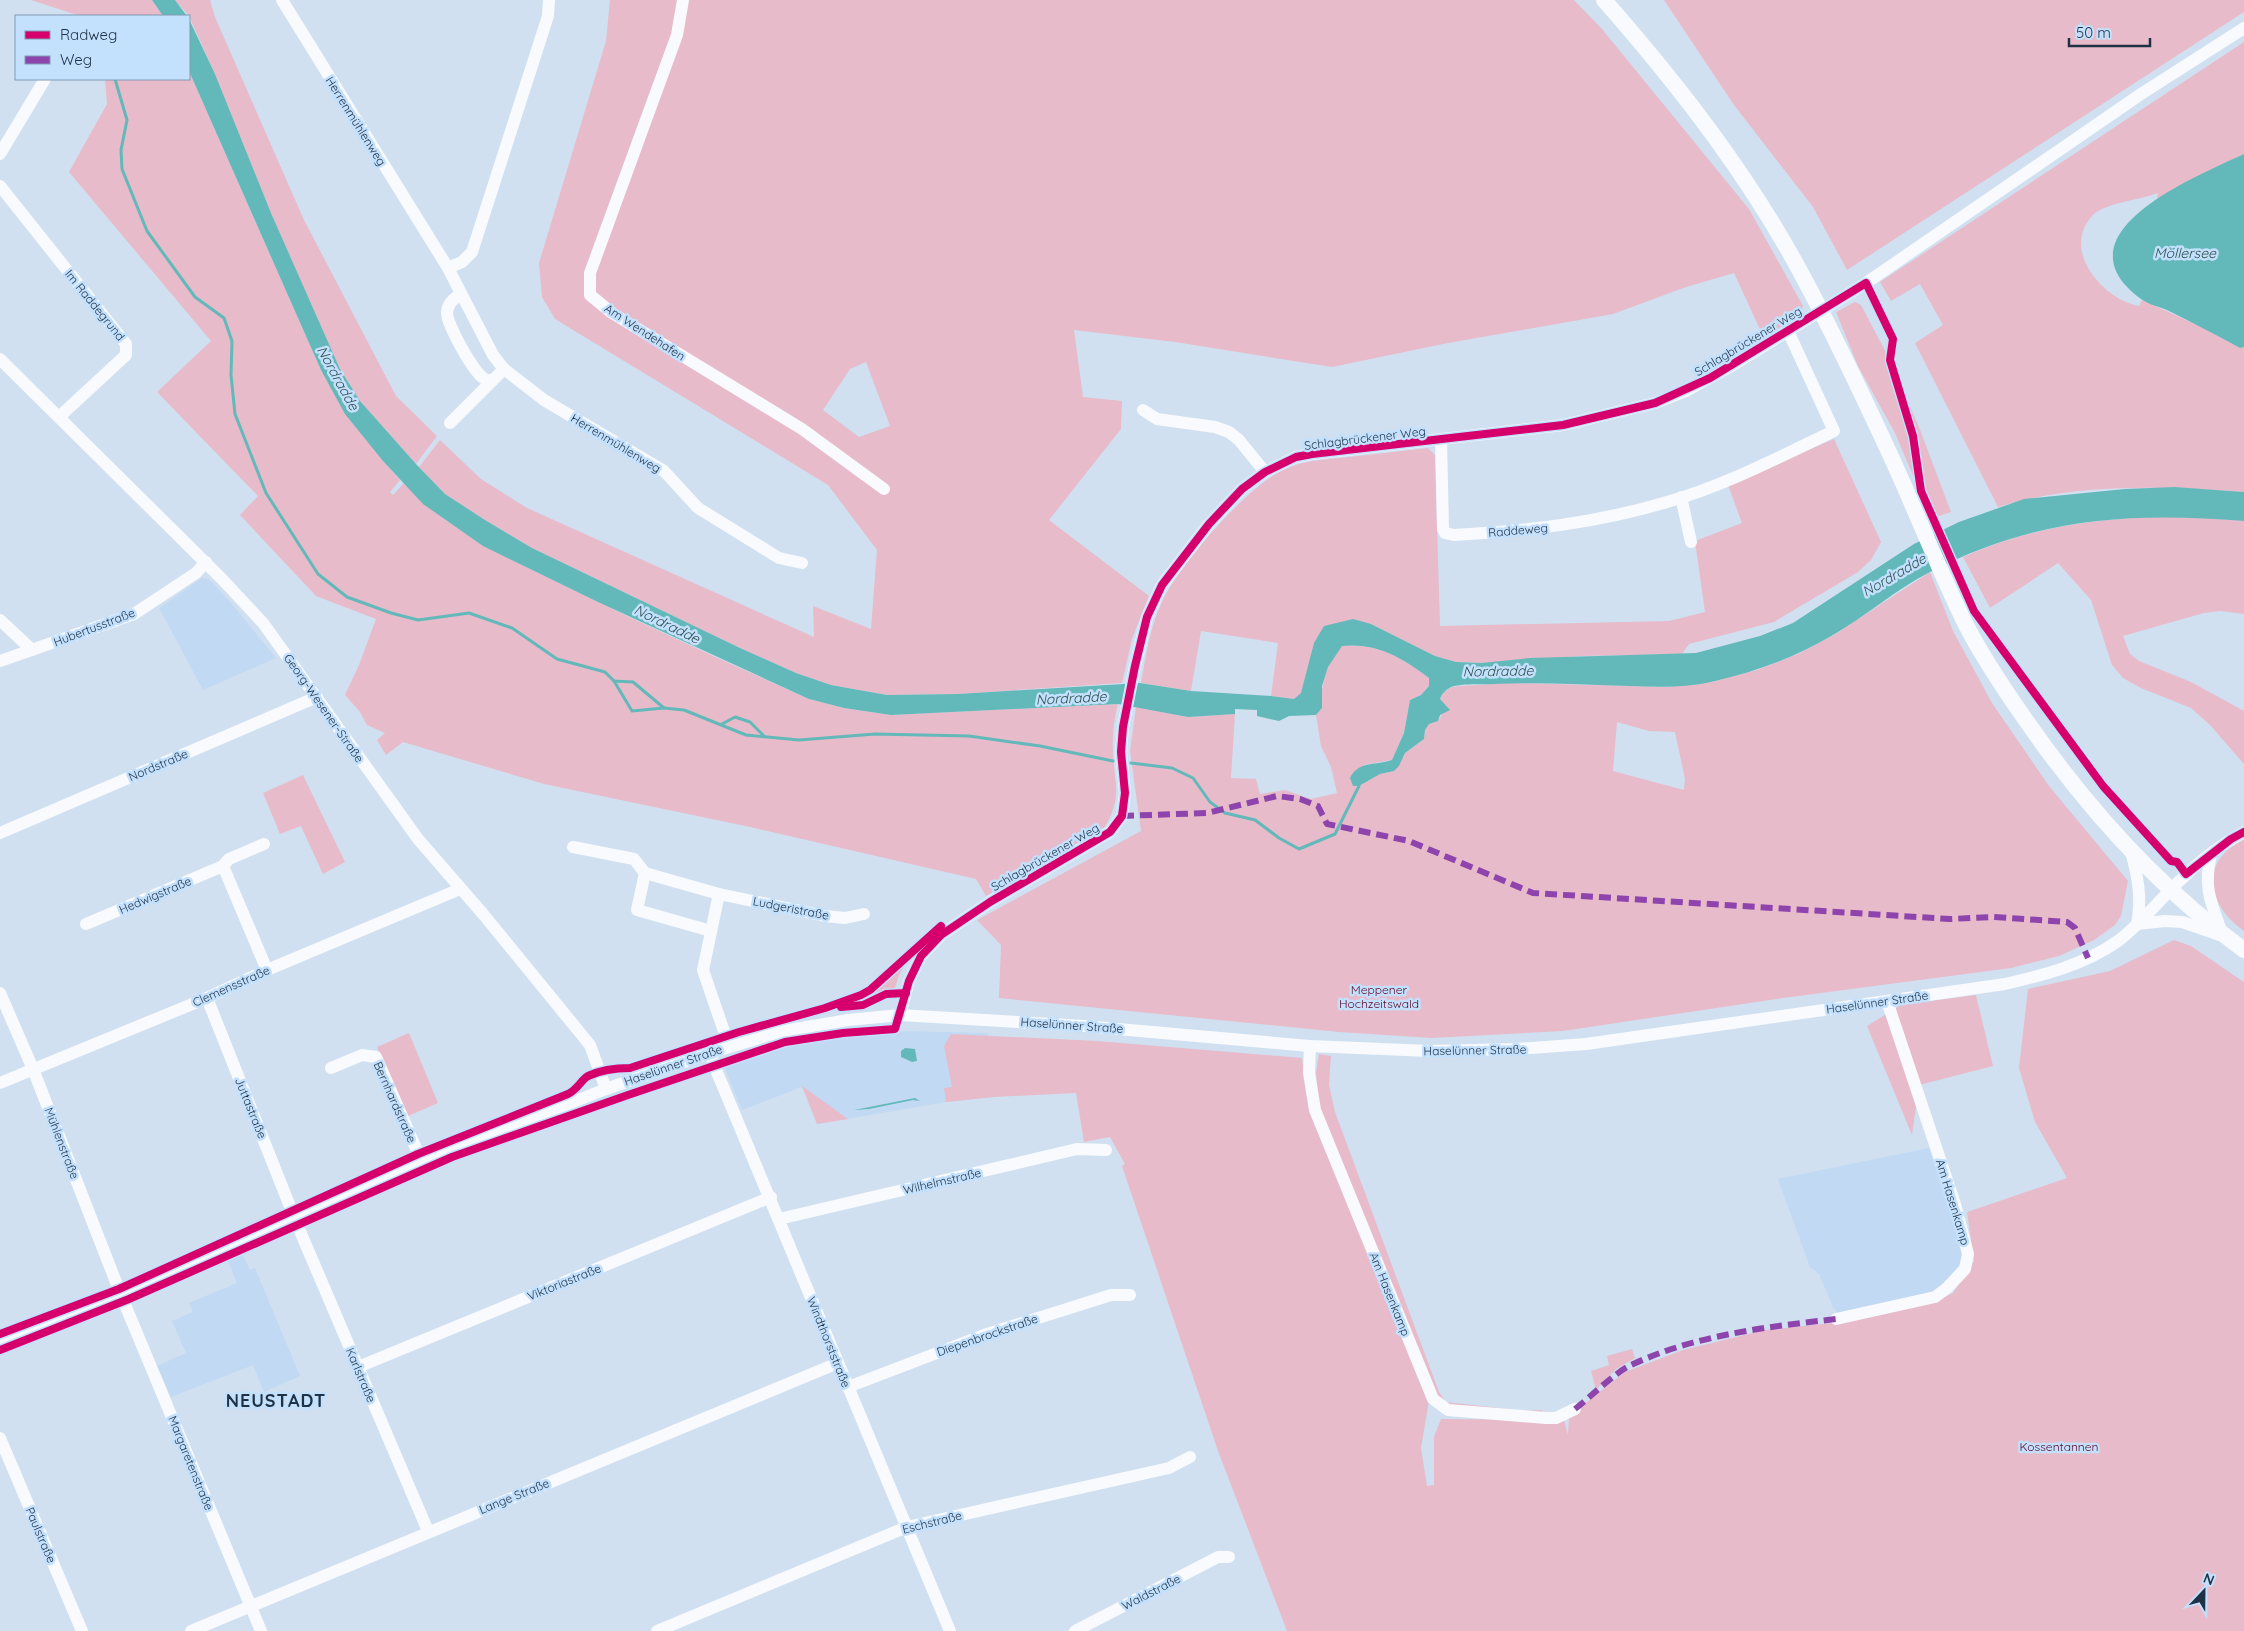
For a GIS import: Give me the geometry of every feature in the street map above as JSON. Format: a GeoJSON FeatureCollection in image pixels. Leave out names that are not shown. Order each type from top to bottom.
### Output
{"type":"FeatureCollection","features":[{"type":"Feature","properties":{"kind":"main road"},"geometry":{"type":"LineString","coordinates":[[1604,0],[1646,48],[1713,133],[1771,219],[1835,338],[1967,627],[2001,684],[2075,786],[2131,852],[2170,891],[2244,950]]}},
{"type":"Feature","properties":{"kind":"street","name":"Herrenmühlenweg"},"geometry":{"type":"LineString","coordinates":[[282,0],[448,268],[493,355],[504,369],[544,400],[664,471],[698,508],[779,558],[802,563]]}},
{"type":"Feature","properties":{"kind":"street"},"geometry":{"type":"LineString","coordinates":[[448,268],[462,262],[472,252],[548,16],[550,0]]}},
{"type":"Feature","properties":{"kind":"street","name":"Am Wendehafen"},"geometry":{"type":"LineString","coordinates":[[682,0],[676,35],[590,273],[590,295],[612,313],[802,429],[884,489]]}},
{"type":"Feature","properties":{"kind":"street","name":"Schlagbrückener Weg"},"geometry":{"type":"LineString","coordinates":[[900,1015],[909,981],[921,956],[941,935],[990,902],[1110,832],[1122,816],[1125,793],[1121,752],[1123,726],[1147,617],[1162,585],[1209,524],[1242,490],[1265,472],[1296,457],[1312,454],[1564,425],[1655,403],[1710,378],[1866,283],[2121,108],[2244,28]]}},
{"type":"Feature","properties":{"kind":"street"},"geometry":{"type":"LineString","coordinates":[[0,154],[44,80]]}},
{"type":"Feature","properties":{"kind":"street","name":"Im Raddegrund"},"geometry":{"type":"LineString","coordinates":[[0,186],[126,344],[126,355],[59,416]]}},
{"type":"Feature","properties":{"kind":"street"},"geometry":{"type":"LineString","coordinates":[[461,294],[453,299],[447,310],[448,321],[476,371],[485,379],[493,380]]}},
{"type":"Feature","properties":{"kind":"street","name":"Raddeweg"},"geometry":{"type":"LineString","coordinates":[[1441,440],[1443,529],[1445,533],[1454,535],[1555,527],[1666,502],[1718,483],[1834,431],[1788,331]]}},
{"type":"Feature","properties":{"kind":"street","name":"Georg-Wesener-Straße"},"geometry":{"type":"LineString","coordinates":[[0,359],[206,562],[263,623],[383,793],[418,839],[590,1046],[606,1089]]}},
{"type":"Feature","properties":{"kind":"street"},"geometry":{"type":"LineString","coordinates":[[450,424],[504,369]]}},
{"type":"Feature","properties":{"kind":"street"},"geometry":{"type":"LineString","coordinates":[[1143,410],[1157,419],[1215,427],[1229,432],[1239,440],[1265,472]]}},
{"type":"Feature","properties":{"kind":"street"},"geometry":{"type":"LineString","coordinates":[[1681,497],[1691,542]]}},
{"type":"Feature","properties":{"kind":"street","name":"Hubertusstraße"},"geometry":{"type":"LineString","coordinates":[[0,661],[134,614],[196,573],[206,562]]}},
{"type":"Feature","properties":{"kind":"street"},"geometry":{"type":"LineString","coordinates":[[0,620],[32,650]]}},
{"type":"Feature","properties":{"kind":"street","name":"Nordstraße"},"geometry":{"type":"LineString","coordinates":[[0,833],[316,697]]}},
{"type":"Feature","properties":{"kind":"street","name":"Haselünner Straße"},"geometry":{"type":"LineString","coordinates":[[0,1342],[121,1295],[422,1162],[606,1089],[729,1046],[783,1031],[848,1020],[900,1015],[1084,1026],[1310,1046],[1429,1051],[1516,1049],[1577,1045],[2005,984],[2048,974],[2088,958],[2117,941],[2137,924],[2186,874],[2231,839],[2244,832]]}},
{"type":"Feature","properties":{"kind":"street","name":"Hedwigstraße"},"geometry":{"type":"LineString","coordinates":[[86,924],[223,866],[229,859],[264,844]]}},
{"type":"Feature","properties":{"kind":"street","name":"Ludgeristraße"},"geometry":{"type":"LineString","coordinates":[[573,847],[634,859],[646,873],[719,894],[825,916],[845,918],[864,914]]}},
{"type":"Feature","properties":{"kind":"street"},"geometry":{"type":"LineString","coordinates":[[2131,852],[2140,890],[2137,924],[2165,921],[2182,922],[2224,935]]}},
{"type":"Feature","properties":{"kind":"street"},"geometry":{"type":"LineString","coordinates":[[2211,855],[2207,871],[2208,895],[2224,935]]}},
{"type":"Feature","properties":{"kind":"street"},"geometry":{"type":"LineString","coordinates":[[223,866],[267,970]]}},
{"type":"Feature","properties":{"kind":"street"},"geometry":{"type":"LineString","coordinates":[[646,873],[637,910],[711,931]]}},
{"type":"Feature","properties":{"kind":"street","name":"Clemensstraße"},"geometry":{"type":"LineString","coordinates":[[0,1083],[206,998],[460,888]]}},
{"type":"Feature","properties":{"kind":"street"},"geometry":{"type":"LineString","coordinates":[[719,894],[703,970],[729,1046]]}},
{"type":"Feature","properties":{"kind":"street","name":"Mühlenstraße"},"geometry":{"type":"LineString","coordinates":[[0,993],[33,1070],[121,1295]]}},
{"type":"Feature","properties":{"kind":"street","name":"Juttastraße"},"geometry":{"type":"LineString","coordinates":[[206,998],[295,1218]]}},
{"type":"Feature","properties":{"kind":"street","name":"Am Hasenkamp"},"geometry":{"type":"LineString","coordinates":[[1836,1319],[1936,1297],[1965,1269],[1968,1254],[1956,1204],[1887,1000]]}},
{"type":"Feature","properties":{"kind":"street","name":"Am Hasenkamp"},"geometry":{"type":"LineString","coordinates":[[1310,1046],[1309,1073],[1315,1110],[1433,1399],[1448,1410],[1546,1418],[1556,1418],[1575,1409]]}},
{"type":"Feature","properties":{"kind":"street","name":"Windthorststraße"},"geometry":{"type":"LineString","coordinates":[[709,1053],[950,1631]]}},
{"type":"Feature","properties":{"kind":"street","name":"Bernhardstraße"},"geometry":{"type":"LineString","coordinates":[[331,1068],[362,1055],[376,1057],[422,1162]]}},
{"type":"Feature","properties":{"kind":"street","name":"Wilhelmstraße"},"geometry":{"type":"LineString","coordinates":[[779,1219],[1077,1149],[1106,1150]]}},
{"type":"Feature","properties":{"kind":"street","name":"Viktoriastraße"},"geometry":{"type":"LineString","coordinates":[[358,1367],[770,1197]]}},
{"type":"Feature","properties":{"kind":"street","name":"Karlstraße"},"geometry":{"type":"LineString","coordinates":[[295,1218],[428,1531]]}},
{"type":"Feature","properties":{"kind":"street","name":"Margaretenstraße"},"geometry":{"type":"LineString","coordinates":[[121,1295],[261,1631]]}},
{"type":"Feature","properties":{"kind":"street","name":"Diepenbrockstraße"},"geometry":{"type":"LineString","coordinates":[[848,1387],[923,1357],[1002,1330],[1111,1295],[1130,1295]]}},
{"type":"Feature","properties":{"kind":"street","name":"Lange Straße"},"geometry":{"type":"LineString","coordinates":[[191,1631],[428,1531],[838,1363]]}},
{"type":"Feature","properties":{"kind":"street","name":"Paulstraße"},"geometry":{"type":"LineString","coordinates":[[0,1438],[82,1631]]}},
{"type":"Feature","properties":{"kind":"street","name":"Eschstraße"},"geometry":{"type":"LineString","coordinates":[[657,1631],[907,1527],[1169,1468],[1190,1457]]}},
{"type":"Feature","properties":{"kind":"street","name":"Waldstraße"},"geometry":{"type":"LineString","coordinates":[[1075,1631],[1218,1557],[1229,1557]]}},
{"type":"Feature","properties":{"kind":"shaded area"},"geometry":{"type":"Polygon","coordinates":[[[202,578],[210,580],[276,658],[203,690],[159,608],[202,578]]]}},
{"type":"Feature","properties":{"kind":"shaded area"},"geometry":{"type":"Polygon","coordinates":[[[905,1031],[988,1033],[994,1097],[946,1102],[817,1124],[802,1087],[742,1110],[725,1069],[726,1065],[732,1060],[774,1047],[875,1032],[878,1034],[905,1031]]]}},
{"type":"Feature","properties":{"kind":"shaded area"},"geometry":{"type":"Polygon","coordinates":[[[1929,1148],[1964,1258],[1940,1291],[1838,1313],[1833,1307],[1819,1274],[1810,1267],[1778,1179],[1929,1148]]]}},
{"type":"Feature","properties":{"kind":"shaded area"},"geometry":{"type":"Polygon","coordinates":[[[243,1255],[250,1270],[255,1268],[300,1376],[264,1392],[253,1365],[171,1397],[157,1366],[186,1353],[172,1321],[193,1312],[189,1303],[237,1283],[228,1261],[243,1255]]]}},
{"type":"Feature","properties":{"kind":"green space"},"geometry":{"type":"Polygon","coordinates":[[[31,0],[152,0],[162,15],[77,15],[31,0]]]}},
{"type":"Feature","properties":{"kind":"green space"},"geometry":{"type":"Polygon","coordinates":[[[175,0],[210,0],[215,17],[304,220],[396,396],[437,436],[416,464],[360,401],[340,369],[271,213],[215,74],[190,15],[175,0]]]}},
{"type":"Feature","properties":{"kind":"green space"},"geometry":{"type":"Polygon","coordinates":[[[610,0],[1574,0],[1602,29],[1749,209],[1803,306],[1799,315],[1764,338],[1734,273],[1686,287],[1613,314],[1443,344],[1332,367],[1175,342],[1074,330],[1083,397],[1122,401],[1121,429],[1049,520],[1149,596],[1132,639],[1122,683],[958,694],[887,695],[831,685],[796,673],[740,648],[532,548],[445,494],[419,467],[440,440],[481,479],[527,508],[814,637],[813,606],[871,629],[877,550],[828,485],[555,319],[542,297],[539,263],[606,41],[610,0]],[[866,362],[850,369],[823,410],[859,437],[890,426],[866,362]]]}},
{"type":"Feature","properties":{"kind":"green space"},"geometry":{"type":"Polygon","coordinates":[[[1664,0],[2244,0],[2244,12],[1847,270],[1813,207],[1734,105],[1664,0]]]}},
{"type":"Feature","properties":{"kind":"green space"},"geometry":{"type":"Polygon","coordinates":[[[2244,42],[2244,154],[2157,199],[2158,193],[2106,207],[2098,211],[2084,228],[2081,243],[2083,257],[2090,271],[2099,283],[2112,294],[2139,306],[2142,300],[2206,329],[2240,348],[2244,347],[2244,492],[2182,488],[2120,488],[2058,494],[1998,507],[1915,343],[1943,325],[1920,284],[1891,301],[1880,282],[2244,42]]]}},
{"type":"Feature","properties":{"kind":"green space"},"geometry":{"type":"Polygon","coordinates":[[[190,73],[321,370],[383,461],[400,480],[390,492],[393,495],[404,483],[423,502],[444,518],[488,547],[667,635],[809,699],[844,708],[891,715],[1118,704],[1113,739],[1116,798],[1111,816],[1105,827],[986,896],[976,879],[750,827],[544,784],[403,742],[386,755],[377,740],[385,733],[367,725],[360,712],[345,695],[359,665],[376,619],[316,596],[240,515],[258,496],[157,392],[211,341],[69,172],[107,104],[105,80],[190,80],[190,73]]]}},
{"type":"Feature","properties":{"kind":"green space"},"geometry":{"type":"Polygon","coordinates":[[[1855,302],[1861,305],[1890,360],[1919,427],[1951,512],[1936,517],[1927,508],[1895,433],[1858,366],[1836,312],[1855,302]]]}},
{"type":"Feature","properties":{"kind":"green space"},"geometry":{"type":"Polygon","coordinates":[[[1834,439],[1881,542],[1871,560],[1858,572],[1774,622],[1689,644],[1682,654],[1580,656],[1481,663],[1456,662],[1435,656],[1371,624],[1308,671],[1301,693],[1295,699],[1271,696],[1278,643],[1201,631],[1191,691],[1141,683],[1154,621],[1162,602],[1184,567],[1217,526],[1236,507],[1255,489],[1289,467],[1318,460],[1428,448],[1435,455],[1440,626],[1669,621],[1705,612],[1695,541],[1742,523],[1728,485],[1834,439]]]}},
{"type":"Feature","properties":{"kind":"green space"},"geometry":{"type":"Polygon","coordinates":[[[2187,516],[2244,521],[2244,614],[2220,611],[2204,613],[2123,636],[2130,654],[2139,661],[2191,682],[2244,711],[2244,764],[2210,725],[2191,708],[2141,688],[2123,678],[2112,665],[2091,600],[2058,563],[1990,608],[1963,557],[2018,537],[2073,524],[2129,518],[2187,516]]]}},
{"type":"Feature","properties":{"kind":"green space","name":"Meppener Hochzeitswald"},"geometry":{"type":"Polygon","coordinates":[[[1930,572],[1953,631],[1992,703],[2049,786],[2128,881],[2121,916],[2115,925],[2094,940],[2059,956],[2011,968],[1783,998],[1563,1031],[1432,1038],[1339,1032],[999,998],[1001,945],[977,920],[1141,831],[1130,751],[1136,707],[1188,717],[1235,714],[1231,778],[1256,779],[1260,794],[1285,790],[1311,799],[1337,793],[1331,767],[1321,746],[1316,715],[1322,708],[1323,683],[1328,667],[1342,646],[1366,646],[1389,653],[1429,678],[1429,686],[1421,695],[1410,700],[1404,733],[1392,760],[1363,765],[1359,786],[1380,774],[1394,771],[1399,766],[1405,753],[1424,739],[1425,730],[1429,724],[1438,721],[1447,706],[1440,699],[1443,693],[1452,687],[1511,683],[1667,687],[1711,682],[1757,670],[1798,654],[1834,635],[1930,572]],[[1617,722],[1613,771],[1684,790],[1685,779],[1675,732],[1649,731],[1617,722]]]}},
{"type":"Feature","properties":{"kind":"green space"},"geometry":{"type":"Polygon","coordinates":[[[303,775],[345,862],[323,874],[301,826],[280,834],[263,793],[303,775]]]}},
{"type":"Feature","properties":{"kind":"green space"},"geometry":{"type":"Polygon","coordinates":[[[2244,840],[2244,931],[2222,909],[2213,884],[2214,871],[2219,859],[2229,849],[2244,840]]]}},
{"type":"Feature","properties":{"kind":"green space","name":"Kossentannen"},"geometry":{"type":"Polygon","coordinates":[[[2174,940],[2191,946],[2244,982],[2244,1631],[1287,1631],[1218,1451],[1122,1166],[1125,1164],[1110,1137],[1084,1142],[1076,1093],[994,1097],[946,1102],[944,1088],[952,1087],[944,1046],[951,1034],[1097,1041],[1302,1058],[1304,1074],[1429,1401],[1421,1448],[1427,1486],[1434,1485],[1434,1437],[1441,1419],[1564,1420],[1568,1435],[1569,1416],[1625,1372],[1683,1350],[1765,1330],[1832,1323],[1941,1299],[1953,1293],[1974,1261],[1967,1212],[2067,1178],[2035,1122],[2019,1068],[2028,989],[2110,971],[2174,940]]]}},
{"type":"Feature","properties":{"kind":"green space"},"geometry":{"type":"Polygon","coordinates":[[[911,954],[899,975],[895,988],[858,1003],[857,999],[870,991],[911,954]]]}},
{"type":"Feature","properties":{"kind":"green space"},"geometry":{"type":"Polygon","coordinates":[[[1976,995],[1993,1066],[1919,1085],[1912,1135],[1867,1026],[1901,1005],[1976,995]]]}},
{"type":"Feature","properties":{"kind":"green space"},"geometry":{"type":"Polygon","coordinates":[[[409,1033],[438,1103],[406,1117],[377,1047],[409,1033]]]}},
{"type":"Feature","properties":{"kind":"green space"},"geometry":{"type":"Polygon","coordinates":[[[1319,1054],[1331,1056],[1329,1085],[1335,1112],[1439,1392],[1446,1402],[1527,1411],[1542,1410],[1544,1417],[1445,1405],[1436,1395],[1319,1109],[1316,1073],[1319,1054]]]}},
{"type":"Feature","properties":{"kind":"green space"},"geometry":{"type":"Polygon","coordinates":[[[802,1086],[848,1119],[817,1124],[802,1086]]]}},
{"type":"Feature","properties":{"kind":"green space"},"geometry":{"type":"Polygon","coordinates":[[[1632,1349],[1635,1358],[1616,1369],[1596,1390],[1591,1371],[1609,1365],[1607,1356],[1632,1349]]]}},
{"type":"Feature","properties":{"kind":"water"},"geometry":{"type":"Polygon","coordinates":[[[152,0],[175,0],[186,15],[162,15],[152,0]]]}},
{"type":"Feature","properties":{"kind":"water","name":"Nordradde"},"geometry":{"type":"Polygon","coordinates":[[[190,21],[215,74],[271,213],[340,369],[360,401],[416,464],[445,494],[532,548],[740,648],[796,673],[831,685],[887,695],[958,694],[1140,683],[1191,691],[1294,699],[1301,693],[1314,643],[1324,626],[1353,619],[1371,624],[1435,656],[1456,662],[1481,663],[1530,658],[1696,653],[1760,636],[1793,623],[1914,544],[1959,522],[2024,499],[2125,489],[2174,487],[2244,492],[2244,521],[2202,518],[2121,519],[2045,530],[2007,540],[1969,554],[1930,572],[1845,628],[1805,650],[1761,668],[1705,683],[1662,687],[1528,683],[1451,687],[1444,692],[1440,699],[1450,710],[1440,715],[1438,721],[1429,724],[1425,730],[1424,739],[1405,753],[1399,766],[1394,771],[1380,774],[1359,786],[1353,786],[1350,778],[1358,768],[1368,764],[1392,760],[1404,733],[1410,700],[1421,695],[1429,686],[1429,678],[1409,664],[1388,653],[1366,646],[1342,646],[1328,667],[1322,686],[1322,708],[1316,715],[1289,716],[1279,721],[1257,716],[1257,710],[1235,709],[1235,714],[1188,717],[1118,704],[891,715],[844,708],[809,699],[598,602],[483,546],[423,504],[383,461],[345,414],[321,370],[190,73],[190,21]]]}},
{"type":"Feature","properties":{"kind":"water","name":"Möllersee"},"geometry":{"type":"Polygon","coordinates":[[[2244,154],[2244,347],[2240,348],[2169,311],[2141,299],[2118,275],[2113,252],[2122,231],[2141,211],[2195,177],[2244,154]]]}},
{"type":"Feature","properties":{"kind":"water"},"geometry":{"type":"Polygon","coordinates":[[[905,1048],[915,1049],[917,1061],[912,1062],[901,1057],[901,1051],[905,1048]]]}},
{"type":"Feature","properties":{"kind":"water"},"geometry":{"type":"Polygon","coordinates":[[[915,1098],[920,1101],[913,1100],[869,1109],[854,1110],[915,1098]]]}},
{"type":"Feature","properties":{"kind":"waterway"},"geometry":{"type":"LineString","coordinates":[[115,80],[127,120],[121,150],[122,169],[147,231],[195,297],[224,318],[232,341],[231,375],[235,414],[266,493],[318,574],[347,597],[391,613],[418,620],[469,613],[512,628],[557,659],[605,672],[614,681],[633,682],[664,708],[684,710],[746,735],[799,740],[875,734],[969,736],[1040,746],[1113,761]]}},
{"type":"Feature","properties":{"kind":"waterway"},"geometry":{"type":"LineString","coordinates":[[614,681],[632,711],[664,708]]}},
{"type":"Feature","properties":{"kind":"waterway"},"geometry":{"type":"LineString","coordinates":[[722,724],[735,717],[750,722],[764,736]]}},
{"type":"Feature","properties":{"kind":"waterway"},"geometry":{"type":"LineString","coordinates":[[1131,763],[1172,768],[1193,778],[1210,802],[1225,813],[1255,820],[1279,838],[1299,849],[1335,834],[1359,786]]}},
{"type":"Feature","properties":{"kind":"marked path"},"geometry":{"type":"LineString","coordinates":[[1122,816],[1207,813],[1277,796],[1300,799],[1318,806],[1327,824],[1409,841],[1533,893],[1950,919],[1994,917],[2067,922],[2075,928],[2088,958]]}},
{"type":"Feature","properties":{"kind":"marked path"},"geometry":{"type":"LineString","coordinates":[[1575,1409],[1623,1369],[1654,1355],[1731,1334],[1783,1325],[1836,1319]]}},
{"type":"Feature","properties":{"kind":"cycle path"},"geometry":{"type":"LineString","coordinates":[[0,1350],[129,1299],[452,1157],[785,1042],[843,1033],[895,1029],[909,981],[921,956],[941,935],[990,902],[1110,832],[1122,816],[1125,793],[1121,752],[1123,727],[1147,617],[1162,585],[1209,524],[1242,489],[1265,472],[1296,457],[1563,425],[1655,403],[1710,378],[1866,283],[1893,339],[1890,360],[1913,436],[1921,491],[1974,611],[2103,786],[2171,861],[2177,862],[2186,874],[2231,839],[2244,832]]}},
{"type":"Feature","properties":{"kind":"cycle path"},"geometry":{"type":"LineString","coordinates":[[0,1334],[119,1289],[418,1154],[568,1094],[588,1076],[593,1074],[620,1068],[630,1068],[739,1032],[825,1008],[861,995],[870,990],[941,926]]}},
{"type":"Feature","properties":{"kind":"cycle path"},"geometry":{"type":"LineString","coordinates":[[841,1007],[863,1005],[886,994],[906,993]]}},
{"type":"Feature","properties":{"kind":"district","name":"NEUSTADT"},"geometry":{"type":"Point","coordinates":[276,1400]}}]}
